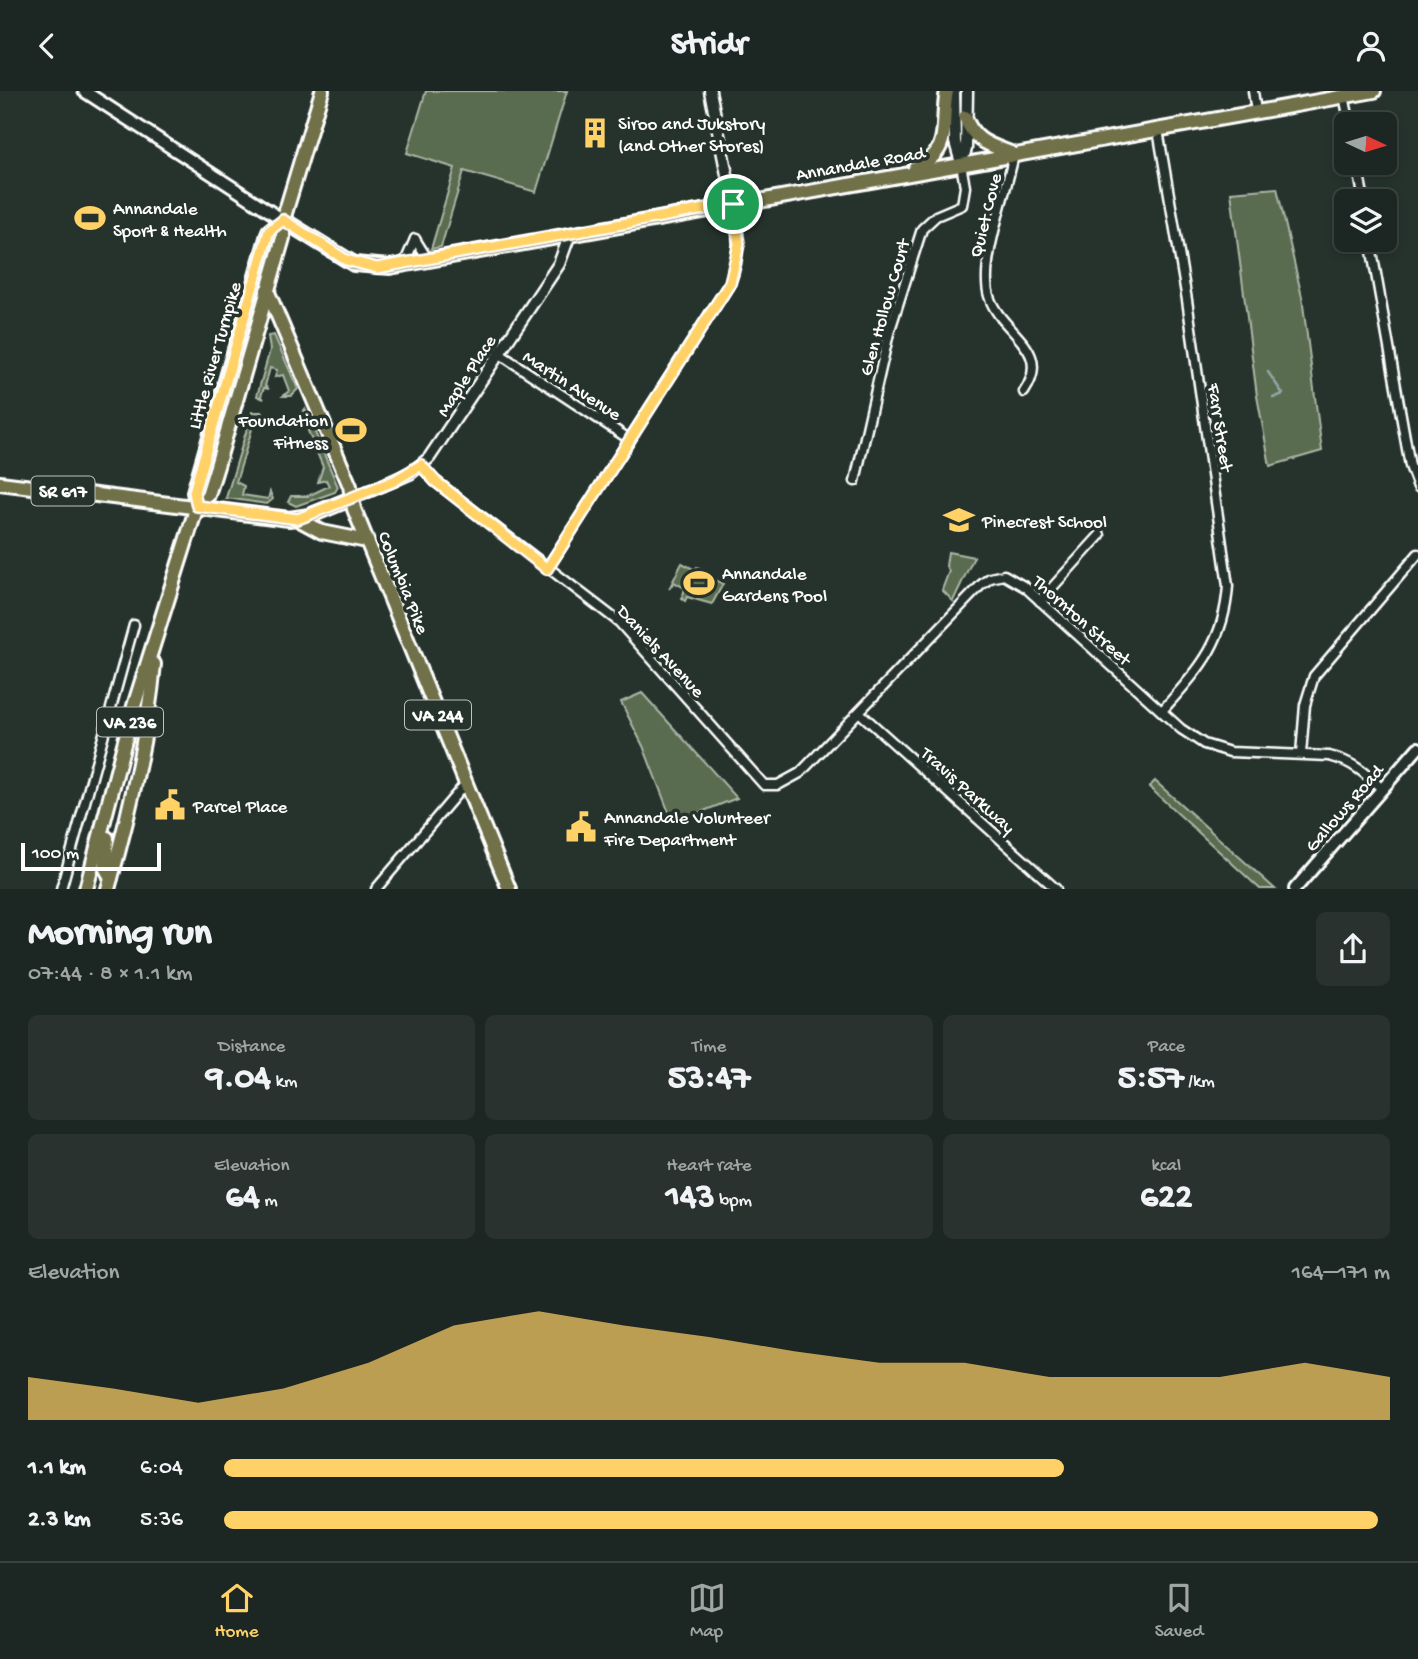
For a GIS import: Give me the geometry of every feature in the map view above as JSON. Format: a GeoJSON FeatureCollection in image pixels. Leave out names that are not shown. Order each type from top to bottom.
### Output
{"type":"FeatureCollection","features":[{"type":"Feature","properties":{"kind":"main road"},"geometry":{"type":"LineString","coordinates":[[84,91],[283,220]]}},
{"type":"Feature","properties":{"kind":"main road","name":"Little River Turnpike"},"geometry":{"type":"LineString","coordinates":[[197,506],[208,495],[283,238],[283,220],[322,91]]}},
{"type":"Feature","properties":{"kind":"main road"},"geometry":{"type":"LineString","coordinates":[[899,176],[924,164],[937,153],[943,137],[947,91]]}},
{"type":"Feature","properties":{"kind":"main road","name":"Annandale Road"},"geometry":{"type":"LineString","coordinates":[[283,220],[354,264],[377,268],[1366,92]]}},
{"type":"Feature","properties":{"kind":"main road"},"geometry":{"type":"LineString","coordinates":[[965,117],[970,131],[981,142],[1014,154]]}},
{"type":"Feature","properties":{"kind":"main road","name":"Little River Turnpike"},"geometry":{"type":"LineString","coordinates":[[86,889],[111,802],[134,706],[157,643],[197,506],[194,492],[251,291],[269,231],[283,220]]}},
{"type":"Feature","properties":{"kind":"main road","name":"Columbia Pike"},"geometry":{"type":"LineString","coordinates":[[267,290],[509,889]]}},
{"type":"Feature","properties":{"kind":"main road","name":"SR 617"},"geometry":{"type":"LineString","coordinates":[[0,482],[298,519],[352,498]]}},
{"type":"Feature","properties":{"kind":"main road"},"geometry":{"type":"LineString","coordinates":[[298,519],[322,532],[367,541]]}},
{"type":"Feature","properties":{"kind":"main road","name":"Little River Turnpike"},"geometry":{"type":"LineString","coordinates":[[109,883],[128,816],[150,710],[157,643]]}},
{"type":"Feature","properties":{"kind":"main road","name":"Gallows Road"},"geometry":{"type":"LineString","coordinates":[[1297,889],[1418,748]]}},
{"type":"Feature","properties":{"kind":"main road"},"geometry":{"type":"LineString","coordinates":[[109,883],[104,862],[111,802]]}},
{"type":"Feature","properties":{"kind":"street"},"geometry":{"type":"LineString","coordinates":[[547,569],[704,325],[735,270],[739,244],[710,91]]}},
{"type":"Feature","properties":{"kind":"street"},"geometry":{"type":"LineString","coordinates":[[954,91],[955,142],[961,164]]}},
{"type":"Feature","properties":{"kind":"street"},"geometry":{"type":"LineString","coordinates":[[961,164],[966,149],[967,91]]}},
{"type":"Feature","properties":{"kind":"street"},"geometry":{"type":"LineString","coordinates":[[1253,91],[1256,112]]}},
{"type":"Feature","properties":{"kind":"street"},"geometry":{"type":"LineString","coordinates":[[1344,96],[1347,112]]}},
{"type":"Feature","properties":{"kind":"street","name":"Farr Street"},"geometry":{"type":"LineString","coordinates":[[1158,129],[1177,232],[1228,586],[1227,607],[1208,657],[1161,711]]}},
{"type":"Feature","properties":{"kind":"street","name":"Quiet Cove"},"geometry":{"type":"LineString","coordinates":[[1014,154],[986,274],[995,310],[1019,337],[1032,357],[1033,376],[1024,392]]}},
{"type":"Feature","properties":{"kind":"street","name":"Glen Hollow Court"},"geometry":{"type":"LineString","coordinates":[[855,481],[889,333],[922,229],[936,216],[962,205],[965,187],[961,164]]}},
{"type":"Feature","properties":{"kind":"street","name":"Maple Place"},"geometry":{"type":"LineString","coordinates":[[352,498],[394,481],[421,465],[439,446],[559,264],[570,234]]}},
{"type":"Feature","properties":{"kind":"street"},"geometry":{"type":"LineString","coordinates":[[404,264],[415,239],[428,260]]}},
{"type":"Feature","properties":{"kind":"street"},"geometry":{"type":"LineString","coordinates":[[1372,252],[1410,465],[1418,487]]}},
{"type":"Feature","properties":{"kind":"street","name":"Martin Avenue"},"geometry":{"type":"LineString","coordinates":[[500,354],[629,439]]}},
{"type":"Feature","properties":{"kind":"street","name":"Daniels Avenue"},"geometry":{"type":"LineString","coordinates":[[421,465],[435,481],[619,622],[747,768],[764,785],[771,786]]}},
{"type":"Feature","properties":{"kind":"street"},"geometry":{"type":"LineString","coordinates":[[1040,601],[1100,535]]}},
{"type":"Feature","properties":{"kind":"street"},"geometry":{"type":"LineString","coordinates":[[1301,754],[1305,705],[1314,676],[1418,554]]}},
{"type":"Feature","properties":{"kind":"street","name":"Thornton Street"},"geometry":{"type":"LineString","coordinates":[[771,786],[800,773],[990,578],[997,575],[1011,577],[1040,601],[1192,737],[1217,749],[1343,759],[1362,770],[1382,789]]}},
{"type":"Feature","properties":{"kind":"street"},"geometry":{"type":"LineString","coordinates":[[61,889],[134,625]]}},
{"type":"Feature","properties":{"kind":"street","name":"Travis Parkway"},"geometry":{"type":"LineString","coordinates":[[860,713],[1056,889]]}},
{"type":"Feature","properties":{"kind":"street"},"geometry":{"type":"LineString","coordinates":[[376,889],[466,783]]}},
{"type":"Feature","properties":{"kind":"green space"},"geometry":{"type":"Polygon","coordinates":[[[426,91],[567,91],[536,192],[464,171],[441,247],[431,249],[455,168],[407,153],[426,91]]]}},
{"type":"Feature","properties":{"kind":"green space"},"geometry":{"type":"Polygon","coordinates":[[[1277,188],[1302,297],[1322,451],[1270,466],[1257,396],[1231,192],[1277,188]]]}},
{"type":"Feature","properties":{"kind":"green space"},"geometry":{"type":"Polygon","coordinates":[[[274,335],[298,389],[291,396],[283,396],[289,391],[283,375],[275,377],[277,370],[270,368],[265,386],[269,389],[264,388],[261,396],[264,399],[257,396],[270,350],[268,336],[274,335]]]}},
{"type":"Feature","properties":{"kind":"green space"},"geometry":{"type":"Polygon","coordinates":[[[305,409],[338,487],[335,492],[296,506],[288,502],[291,496],[308,496],[329,486],[326,480],[318,482],[323,467],[301,414],[305,409]]]}},
{"type":"Feature","properties":{"kind":"green space"},"geometry":{"type":"Polygon","coordinates":[[[252,412],[261,412],[264,416],[256,416],[236,482],[244,486],[242,495],[268,499],[270,492],[273,499],[267,504],[226,498],[252,412]]]}},
{"type":"Feature","properties":{"kind":"green space"},"geometry":{"type":"Polygon","coordinates":[[[948,552],[974,557],[953,601],[942,590],[949,571],[946,566],[948,552]]]}},
{"type":"Feature","properties":{"kind":"green space","name":"Annandale Gardens Pool"},"geometry":{"type":"Polygon","coordinates":[[[682,563],[695,570],[697,567],[703,570],[702,573],[723,584],[712,604],[687,597],[685,601],[682,599],[685,588],[674,582],[669,589],[682,563]]]}},
{"type":"Feature","properties":{"kind":"green space"},"geometry":{"type":"Polygon","coordinates":[[[642,693],[737,798],[673,823],[643,746],[621,702],[642,693]]]}},
{"type":"Feature","properties":{"kind":"green space"},"geometry":{"type":"Polygon","coordinates":[[[1155,781],[1275,889],[1260,889],[1149,787],[1155,781]]]}},
{"type":"Feature","properties":{"kind":"waterway"},"geometry":{"type":"LineString","coordinates":[[1268,372],[1283,394],[1273,398]]}},
{"type":"Feature","properties":{"kind":"place","name":"Siroo and Jukstory (and Other Stores)"},"geometry":{"type":"Point","coordinates":[595,133]}},
{"type":"Feature","properties":{"kind":"place","name":"Annandale Sport & Health"},"geometry":{"type":"Point","coordinates":[90,218]}},
{"type":"Feature","properties":{"kind":"place","name":"Foundation Fitness"},"geometry":{"type":"Point","coordinates":[351,430]}},
{"type":"Feature","properties":{"kind":"place","name":"Pinecrest School"},"geometry":{"type":"Point","coordinates":[959,520]}},
{"type":"Feature","properties":{"kind":"place","name":"Annandale Gardens Pool"},"geometry":{"type":"Point","coordinates":[699,583]}},
{"type":"Feature","properties":{"kind":"place","name":"Parcel Place"},"geometry":{"type":"Point","coordinates":[170,805]}},
{"type":"Feature","properties":{"kind":"place","name":"Annandale Volunteer Fire Department"},"geometry":{"type":"Point","coordinates":[581,827]}},
{"type":"Feature","properties":{"kind":"route"},"geometry":{"type":"LineString","coordinates":[[733,204],[739,244],[730,283],[547,569],[435,481],[421,465],[394,481],[298,519],[197,506],[194,492],[269,231],[283,220],[346,260],[363,267],[377,268],[733,204]]}}]}
